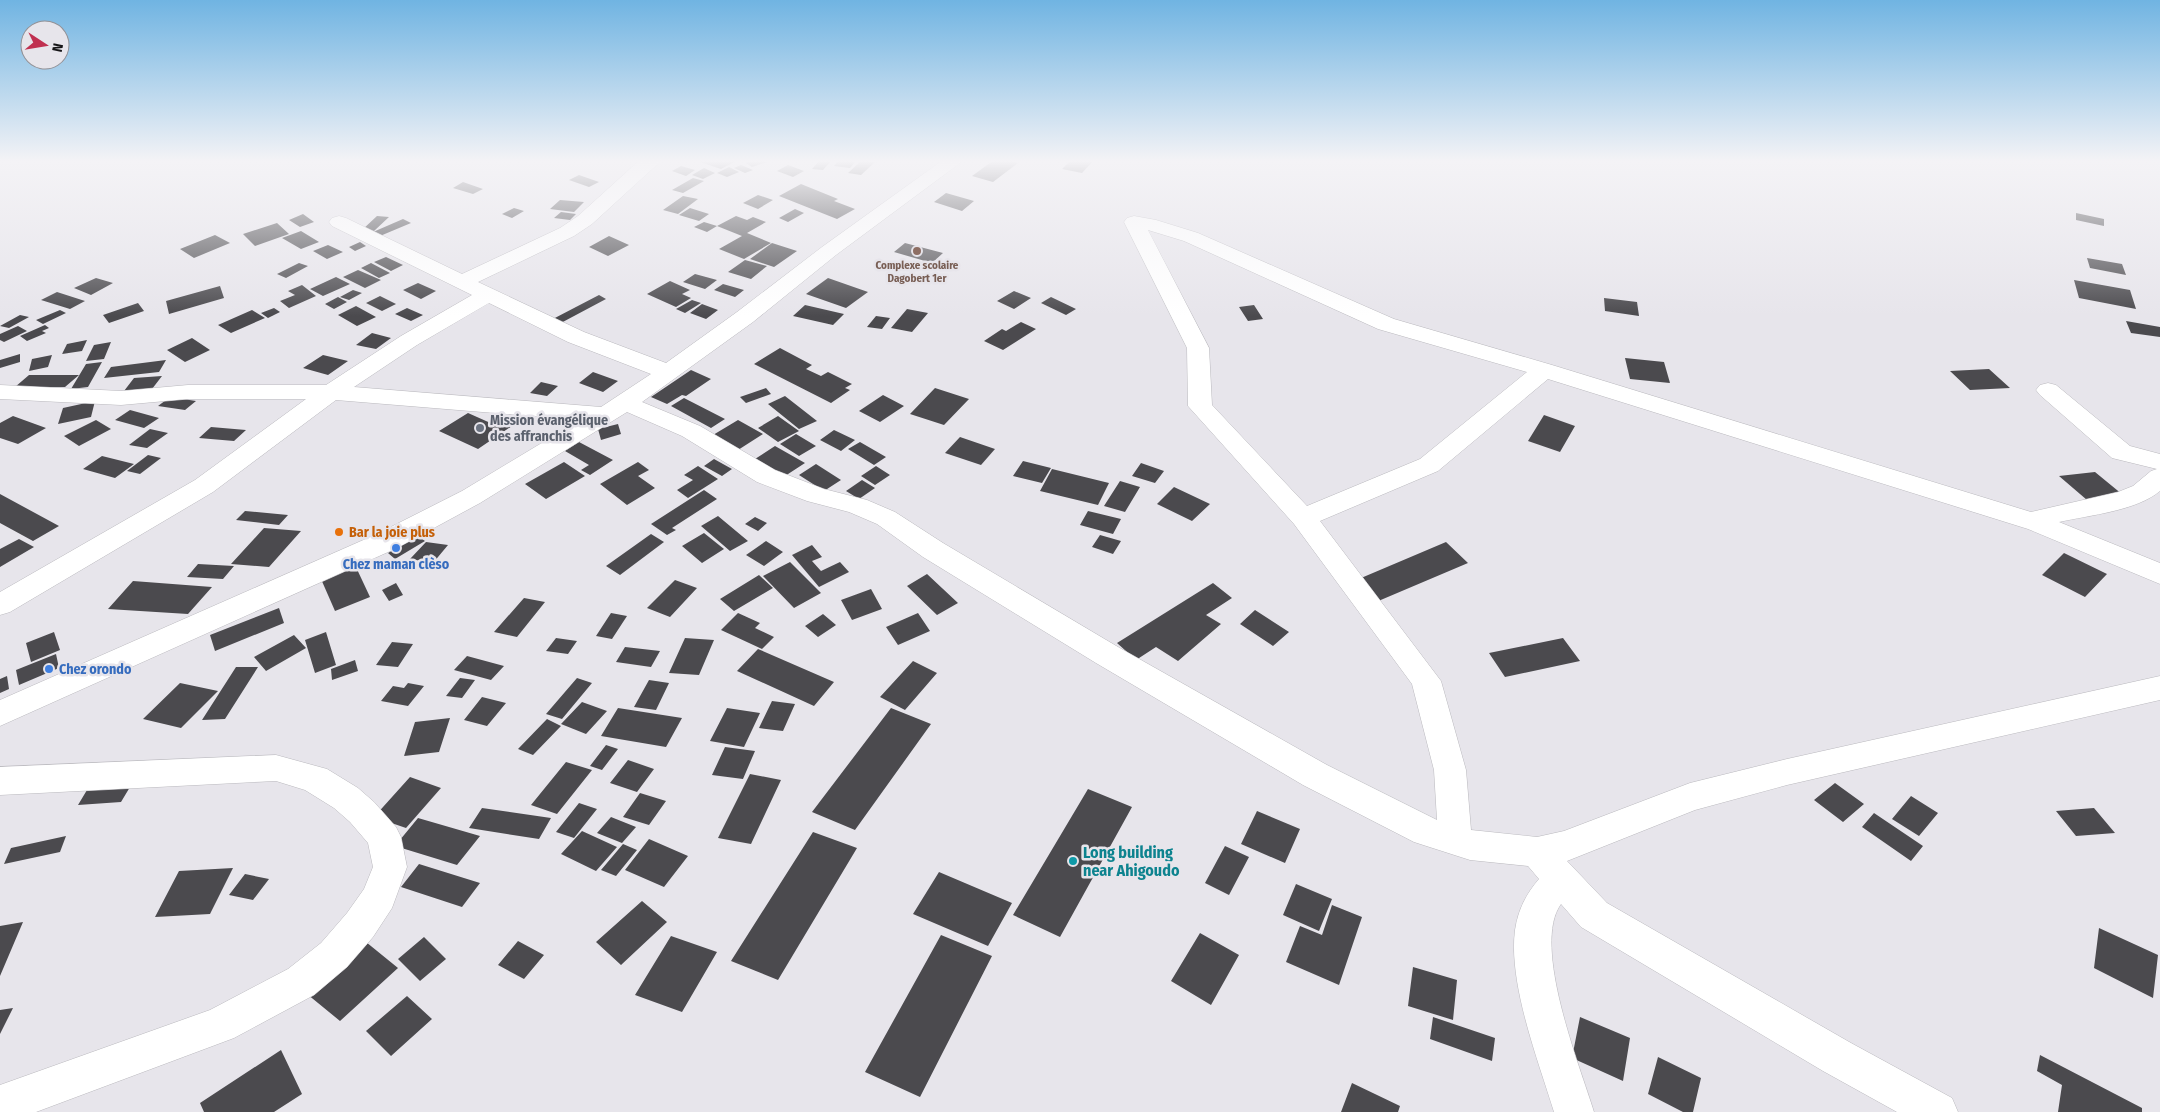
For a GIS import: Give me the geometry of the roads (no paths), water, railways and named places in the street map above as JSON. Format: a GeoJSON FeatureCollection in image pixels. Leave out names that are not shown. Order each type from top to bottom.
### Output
{"type":"FeatureCollection","features":[{"type":"Feature","properties":{"kind":"street"},"geometry":{"type":"LineString","coordinates":[[463,281],[567,232],[593,212]]}},
{"type":"Feature","properties":{"kind":"street"},"geometry":{"type":"LineString","coordinates":[[0,714],[387,541],[471,497],[615,409],[745,318],[829,251],[883,212]]}},
{"type":"Feature","properties":{"kind":"street"},"geometry":{"type":"LineString","coordinates":[[339,222],[576,337],[668,372]]}},
{"type":"Feature","properties":{"kind":"street"},"geometry":{"type":"LineString","coordinates":[[1455,840],[1450,770],[1426,681],[1303,518],[1200,406],[1198,348],[1134,222],[1191,236],[1386,324],[1544,370],[2037,523],[2160,574]]}},
{"type":"Feature","properties":{"kind":"street"},"geometry":{"type":"LineString","coordinates":[[0,605],[204,486],[331,392],[426,328],[488,295]]}},
{"type":"Feature","properties":{"kind":"street"},"geometry":{"type":"LineString","coordinates":[[1303,518],[1428,465],[1544,370]]}},
{"type":"Feature","properties":{"kind":"street"},"geometry":{"type":"LineString","coordinates":[[2048,390],[2120,452],[2160,462]]}},
{"type":"Feature","properties":{"kind":"street"},"geometry":{"type":"LineString","coordinates":[[0,392],[121,398],[188,392],[331,392],[615,409],[691,431],[766,476],[816,495],[858,506],[886,518],[941,555],[1107,655],[1315,775],[1426,832],[1548,866],[1594,915],[1836,1057],[1938,1112]]}},
{"type":"Feature","properties":{"kind":"street"},"geometry":{"type":"LineString","coordinates":[[2037,523],[2041,517],[2124,499],[2142,492],[2160,477]]}},
{"type":"Feature","properties":{"kind":"street"},"geometry":{"type":"LineString","coordinates":[[1574,1112],[1538,990],[1532,941],[1548,866],[1566,846],[1690,797],[1796,770],[2160,688]]}},
{"type":"Feature","properties":{"kind":"street"},"geometry":{"type":"LineString","coordinates":[[0,781],[276,768],[315,778],[346,798],[362,812],[384,837],[390,868],[379,897],[360,925],[334,955],[301,982],[220,1025],[0,1105]]}},
{"type":"Feature","properties":{"kind":"place","name":"Complexe scolaire Dagobert 1er"},"geometry":{"type":"Point","coordinates":[917,251]}},
{"type":"Feature","properties":{"kind":"place","name":"Mission évangélique des affranchis"},"geometry":{"type":"Point","coordinates":[480,428]}},
{"type":"Feature","properties":{"kind":"place","name":"Bar la joie plus"},"geometry":{"type":"Point","coordinates":[339,532]}},
{"type":"Feature","properties":{"kind":"place","name":"Chez maman clèso"},"geometry":{"type":"Point","coordinates":[396,548]}},
{"type":"Feature","properties":{"kind":"place","name":"Chez orondo"},"geometry":{"type":"Point","coordinates":[49,669]}},
{"type":"Feature","properties":{"kind":"place","name":"Long building near Ahigoudo"},"geometry":{"type":"Point","coordinates":[1073,861]}}]}
